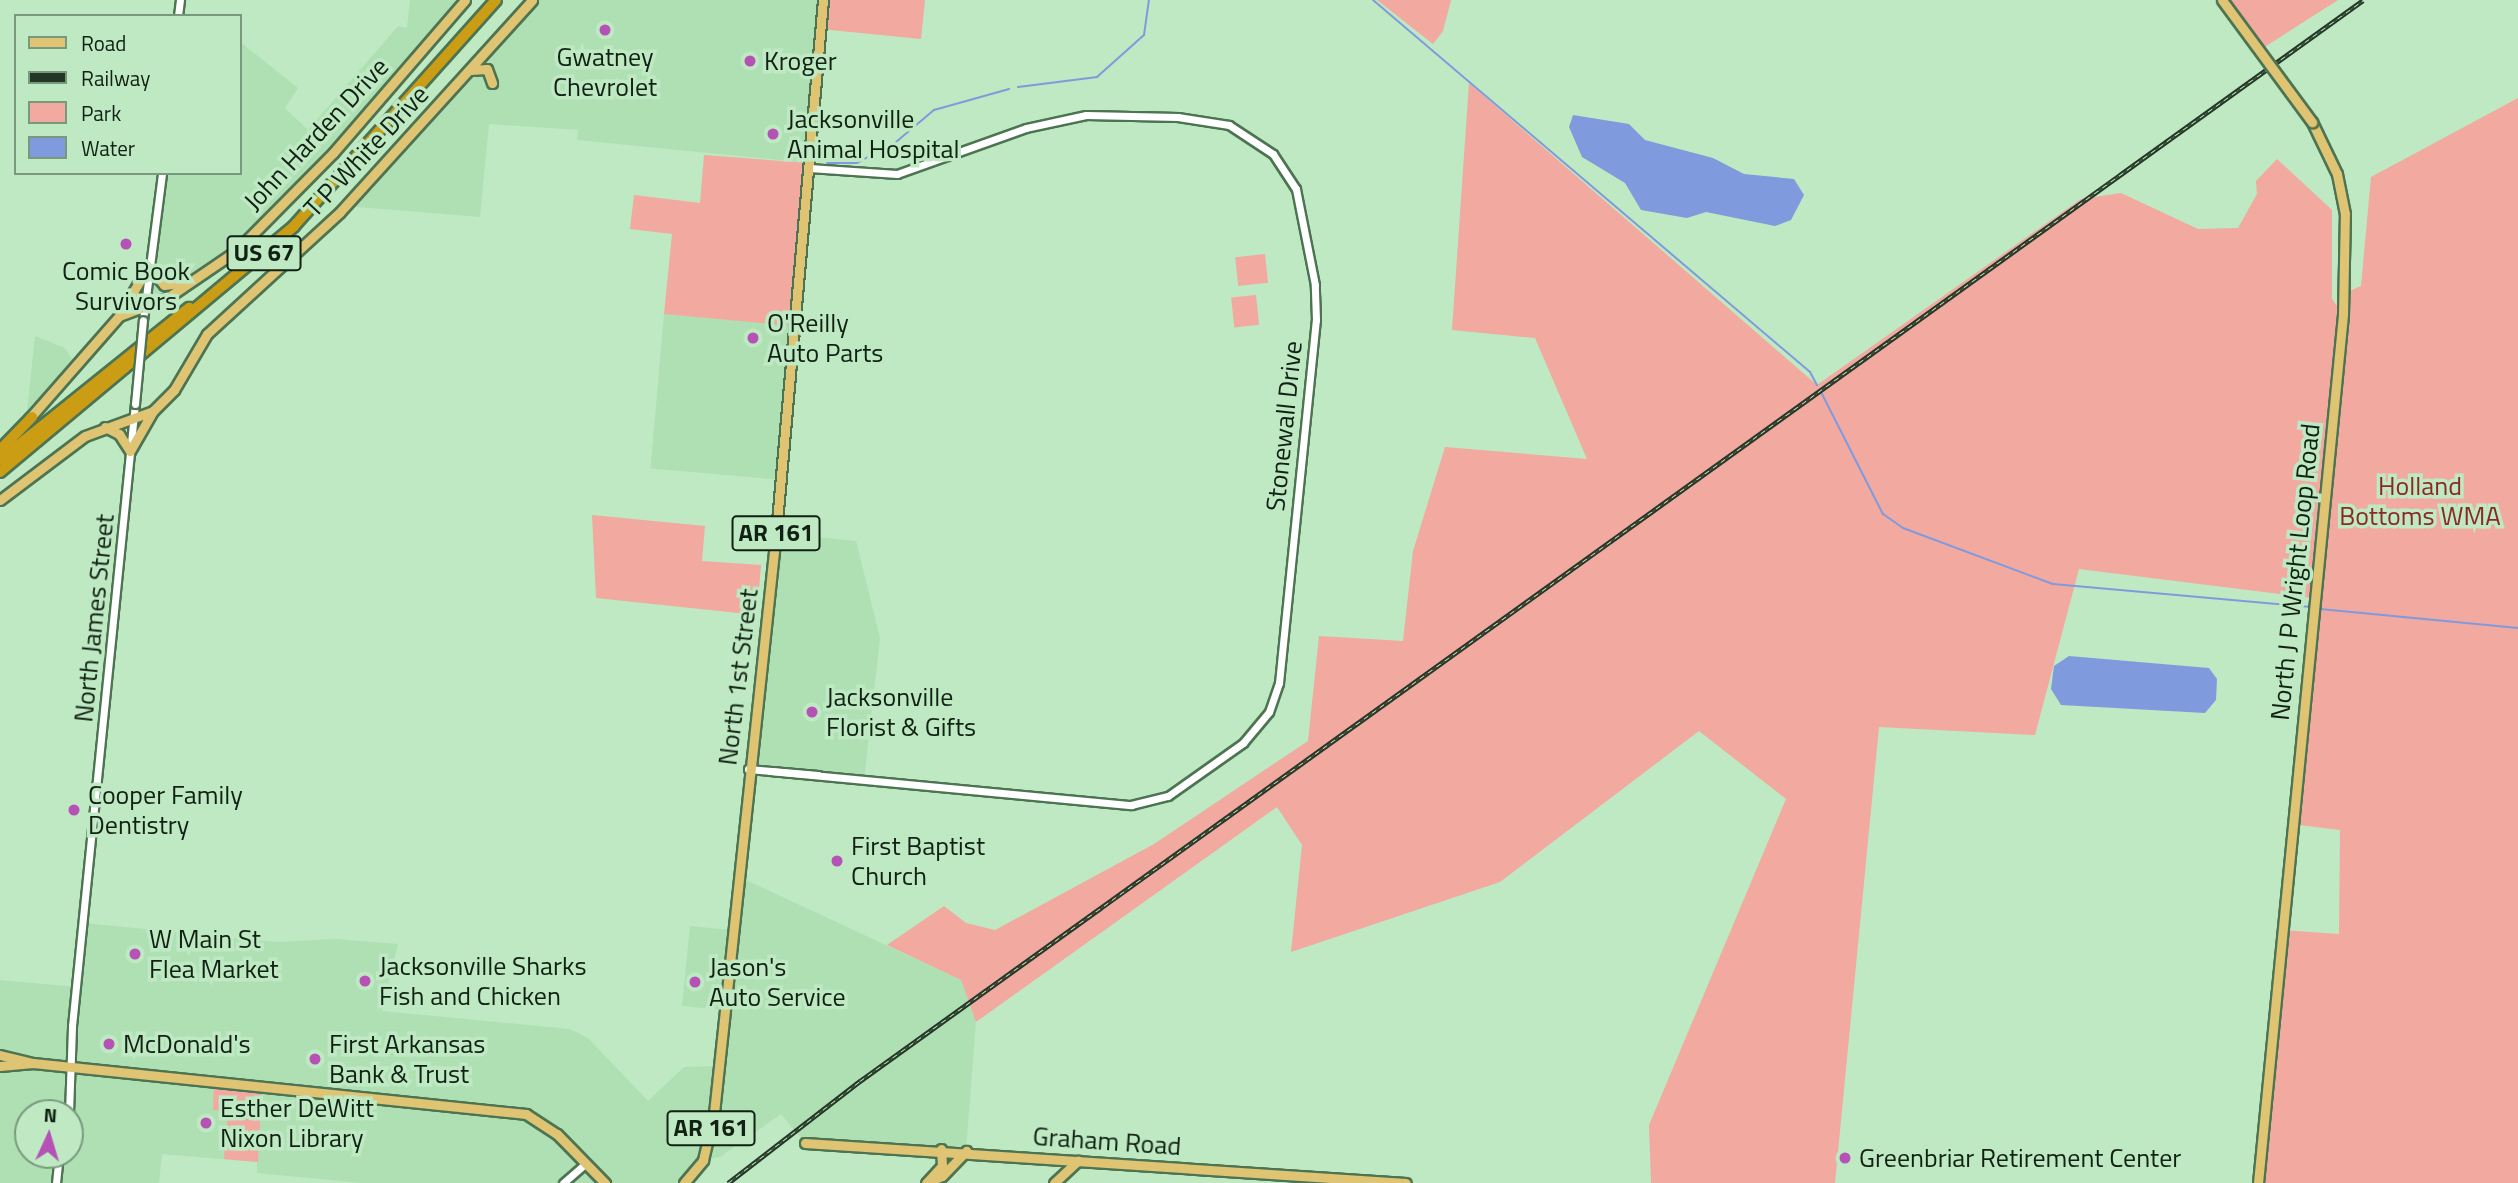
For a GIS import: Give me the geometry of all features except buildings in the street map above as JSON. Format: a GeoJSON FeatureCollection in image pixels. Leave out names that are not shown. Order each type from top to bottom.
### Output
{"type":"FeatureCollection","features":[{"type":"Feature","properties":{"kind":"highway","name":"US 67"},"geometry":{"type":"LineString","coordinates":[[0,460],[264,245],[340,171],[489,0]]}},
{"type":"Feature","properties":{"kind":"highway","name":"US 67"},"geometry":{"type":"LineString","coordinates":[[0,472],[294,226],[496,0]]}},
{"type":"Feature","properties":{"kind":"highway"},"geometry":{"type":"LineString","coordinates":[[0,450],[32,417]]}},
{"type":"Feature","properties":{"kind":"main road","name":"John Harden Drive"},"geometry":{"type":"LineString","coordinates":[[119,316],[144,309],[196,279],[236,251],[307,180],[465,0]]}},
{"type":"Feature","properties":{"kind":"main road","name":"T P White Drive"},"geometry":{"type":"LineString","coordinates":[[0,500],[103,427],[153,411],[174,390],[208,334],[340,212],[532,0]]}},
{"type":"Feature","properties":{"kind":"main road","name":"North 1st Street"},"geometry":{"type":"LineString","coordinates":[[684,1183],[703,1160],[714,1113],[809,168],[823,0]]}},
{"type":"Feature","properties":{"kind":"main road","name":"North J P Wright Loop Road"},"geometry":{"type":"LineString","coordinates":[[2222,0],[2312,122],[2331,156],[2345,214],[2343,314],[2258,1183]]}},
{"type":"Feature","properties":{"kind":"main road"},"geometry":{"type":"LineString","coordinates":[[469,70],[487,69],[492,83]]}},
{"type":"Feature","properties":{"kind":"main road"},"geometry":{"type":"LineString","coordinates":[[0,443],[32,417],[119,316],[148,267],[163,285],[196,279]]}},
{"type":"Feature","properties":{"kind":"main road"},"geometry":{"type":"LineString","coordinates":[[103,427],[117,431],[130,452],[153,411]]}},
{"type":"Feature","properties":{"kind":"main road"},"geometry":{"type":"LineString","coordinates":[[0,1055],[33,1063],[526,1114],[557,1134],[605,1183]]}},
{"type":"Feature","properties":{"kind":"main road"},"geometry":{"type":"LineString","coordinates":[[0,1066],[33,1063]]}},
{"type":"Feature","properties":{"kind":"main road","name":"Graham Road"},"geometry":{"type":"LineString","coordinates":[[805,1143],[942,1149],[1406,1183]]}},
{"type":"Feature","properties":{"kind":"main road"},"geometry":{"type":"LineString","coordinates":[[926,1183],[942,1166],[942,1149]]}},
{"type":"Feature","properties":{"kind":"main road"},"geometry":{"type":"LineString","coordinates":[[926,1183],[942,1176],[966,1151]]}},
{"type":"Feature","properties":{"kind":"main road"},"geometry":{"type":"LineString","coordinates":[[1054,1183],[1078,1160]]}},
{"type":"Feature","properties":{"kind":"street","name":"Stonewall Drive"},"geometry":{"type":"LineString","coordinates":[[748,769],[1131,805],[1168,796],[1243,743],[1269,712],[1279,683],[1316,304],[1303,210],[1292,180],[1263,144],[1217,122],[1086,115],[1019,130],[902,173],[809,168]]}},
{"type":"Feature","properties":{"kind":"street","name":"North James Street"},"geometry":{"type":"LineString","coordinates":[[70,1099],[148,267],[162,175]]}},
{"type":"Feature","properties":{"kind":"street"},"geometry":{"type":"LineString","coordinates":[[563,1183],[586,1163]]}},
{"type":"Feature","properties":{"kind":"shaded area"},"geometry":{"type":"Polygon","coordinates":[[[410,0],[465,0],[333,153],[221,259],[144,309],[162,175],[242,175],[242,44],[298,88],[285,108],[308,130],[398,26],[407,28],[410,0]]]}},
{"type":"Feature","properties":{"kind":"shaded area"},"geometry":{"type":"Polygon","coordinates":[[[532,0],[823,0],[809,163],[577,140],[578,130],[489,124],[480,217],[346,206],[532,0]]]}},
{"type":"Feature","properties":{"kind":"shaded area"},"geometry":{"type":"Polygon","coordinates":[[[664,314],[794,325],[780,480],[650,468],[664,314]]]}},
{"type":"Feature","properties":{"kind":"shaded area"},"geometry":{"type":"Polygon","coordinates":[[[35,336],[65,348],[75,364],[34,412],[27,411],[35,336]]]}},
{"type":"Feature","properties":{"kind":"shaded area"},"geometry":{"type":"Polygon","coordinates":[[[776,533],[856,541],[880,638],[864,780],[748,769],[776,533]]]}},
{"type":"Feature","properties":{"kind":"shaded area"},"geometry":{"type":"Polygon","coordinates":[[[737,876],[961,980],[976,1022],[966,1151],[805,1143],[781,1114],[720,1157],[703,1160],[684,1183],[361,1183],[257,1173],[257,1162],[162,1154],[159,1183],[0,1183],[0,980],[77,987],[83,923],[278,942],[336,939],[398,944],[382,1011],[570,1029],[588,1038],[648,1101],[684,1067],[718,1066],[723,1010],[682,1006],[690,926],[731,930],[737,876]]]}},
{"type":"Feature","properties":{"kind":"green space"},"geometry":{"type":"Polygon","coordinates":[[[823,0],[925,0],[921,39],[821,29],[823,0]]]}},
{"type":"Feature","properties":{"kind":"green space"},"geometry":{"type":"Polygon","coordinates":[[[1377,0],[1451,0],[1443,31],[1433,44],[1377,0]]]}},
{"type":"Feature","properties":{"kind":"green space"},"geometry":{"type":"Polygon","coordinates":[[[2222,0],[2338,0],[2260,50],[2222,0]]]}},
{"type":"Feature","properties":{"kind":"green space","name":"Holland Bottoms WMA"},"geometry":{"type":"Polygon","coordinates":[[[1469,83],[1817,385],[2081,199],[2121,193],[2198,229],[2238,228],[2257,194],[2256,181],[2277,159],[2332,210],[2332,299],[2342,313],[2345,293],[2361,286],[2371,177],[2518,98],[2518,1183],[2259,1183],[2282,930],[2339,934],[2340,830],[2291,824],[2312,598],[2079,569],[2035,735],[1879,727],[1835,1183],[1651,1183],[1649,1125],[1786,799],[1699,731],[1500,882],[1291,952],[1302,845],[1277,807],[976,1022],[961,980],[887,945],[944,906],[966,923],[995,930],[1154,844],[1308,741],[1319,636],[1403,641],[1413,551],[1445,447],[1587,459],[1535,338],[1452,330],[1469,83]]]}},
{"type":"Feature","properties":{"kind":"green space"},"geometry":{"type":"Polygon","coordinates":[[[704,155],[809,163],[793,326],[664,314],[672,234],[630,229],[634,195],[700,203],[704,155]]]}},
{"type":"Feature","properties":{"kind":"green space"},"geometry":{"type":"Polygon","coordinates":[[[1265,254],[1268,283],[1238,286],[1235,257],[1265,254]]]}},
{"type":"Feature","properties":{"kind":"green space"},"geometry":{"type":"Polygon","coordinates":[[[1256,295],[1259,325],[1234,327],[1231,298],[1256,295]]]}},
{"type":"Feature","properties":{"kind":"green space"},"geometry":{"type":"Polygon","coordinates":[[[592,515],[705,526],[702,561],[761,565],[757,615],[596,598],[592,515]]]}},
{"type":"Feature","properties":{"kind":"green space"},"geometry":{"type":"Polygon","coordinates":[[[214,1082],[262,1087],[258,1162],[224,1159],[228,1112],[213,1110],[214,1082]]]}},
{"type":"Feature","properties":{"kind":"water"},"geometry":{"type":"Polygon","coordinates":[[[1573,115],[1629,124],[1645,140],[1713,158],[1744,174],[1794,179],[1804,195],[1791,220],[1775,226],[1706,212],[1687,218],[1641,210],[1625,183],[1582,157],[1569,127],[1573,115]]]}},
{"type":"Feature","properties":{"kind":"water"},"geometry":{"type":"Polygon","coordinates":[[[2069,656],[2209,668],[2217,679],[2216,700],[2205,713],[2061,705],[2051,689],[2054,666],[2069,656]]]}},
{"type":"Feature","properties":{"kind":"waterway"},"geometry":{"type":"LineString","coordinates":[[1018,87],[1097,77],[1144,35],[1149,0]]}},
{"type":"Feature","properties":{"kind":"waterway"},"geometry":{"type":"LineString","coordinates":[[1373,0],[1810,372],[1817,385]]}},
{"type":"Feature","properties":{"kind":"waterway"},"geometry":{"type":"LineString","coordinates":[[896,142],[934,110],[1009,89]]}},
{"type":"Feature","properties":{"kind":"waterway"},"geometry":{"type":"LineString","coordinates":[[827,163],[857,163],[889,145]]}},
{"type":"Feature","properties":{"kind":"waterway"},"geometry":{"type":"LineString","coordinates":[[1821,392],[1883,514],[1903,528],[2053,584],[2311,607]]}},
{"type":"Feature","properties":{"kind":"waterway"},"geometry":{"type":"LineString","coordinates":[[2320,609],[2518,628]]}},
{"type":"Feature","properties":{"kind":"railway"},"geometry":{"type":"LineString","coordinates":[[728,1183],[860,1081],[2363,0]]}},
{"type":"Feature","properties":{"kind":"place","name":"Gwatney Chevrolet"},"geometry":{"type":"Point","coordinates":[605,30]}},
{"type":"Feature","properties":{"kind":"place","name":"Kroger"},"geometry":{"type":"Point","coordinates":[750,61]}},
{"type":"Feature","properties":{"kind":"place","name":"Jacksonville Animal Hospital"},"geometry":{"type":"Point","coordinates":[773,134]}},
{"type":"Feature","properties":{"kind":"place","name":"Comic Book Survivors"},"geometry":{"type":"Point","coordinates":[126,244]}},
{"type":"Feature","properties":{"kind":"place","name":"O'Reilly Auto Parts"},"geometry":{"type":"Point","coordinates":[753,338]}},
{"type":"Feature","properties":{"kind":"place","name":"Jacksonville Florist & Gifts"},"geometry":{"type":"Point","coordinates":[812,712]}},
{"type":"Feature","properties":{"kind":"place","name":"Cooper Family Dentistry"},"geometry":{"type":"Point","coordinates":[74,810]}},
{"type":"Feature","properties":{"kind":"place","name":"First Baptist Church"},"geometry":{"type":"Point","coordinates":[837,861]}},
{"type":"Feature","properties":{"kind":"place","name":"W Main St Flea Market"},"geometry":{"type":"Point","coordinates":[135,954]}},
{"type":"Feature","properties":{"kind":"place","name":"Jacksonville Sharks Fish and Chicken"},"geometry":{"type":"Point","coordinates":[365,981]}},
{"type":"Feature","properties":{"kind":"place","name":"Jason's Auto Service"},"geometry":{"type":"Point","coordinates":[695,982]}},
{"type":"Feature","properties":{"kind":"place","name":"McDonald's"},"geometry":{"type":"Point","coordinates":[109,1044]}},
{"type":"Feature","properties":{"kind":"place","name":"First Arkansas Bank & Trust"},"geometry":{"type":"Point","coordinates":[315,1059]}},
{"type":"Feature","properties":{"kind":"place","name":"Esther DeWitt Nixon Library"},"geometry":{"type":"Point","coordinates":[206,1123]}},
{"type":"Feature","properties":{"kind":"place","name":"Greenbriar Retirement Center"},"geometry":{"type":"Point","coordinates":[1845,1158]}}]}
